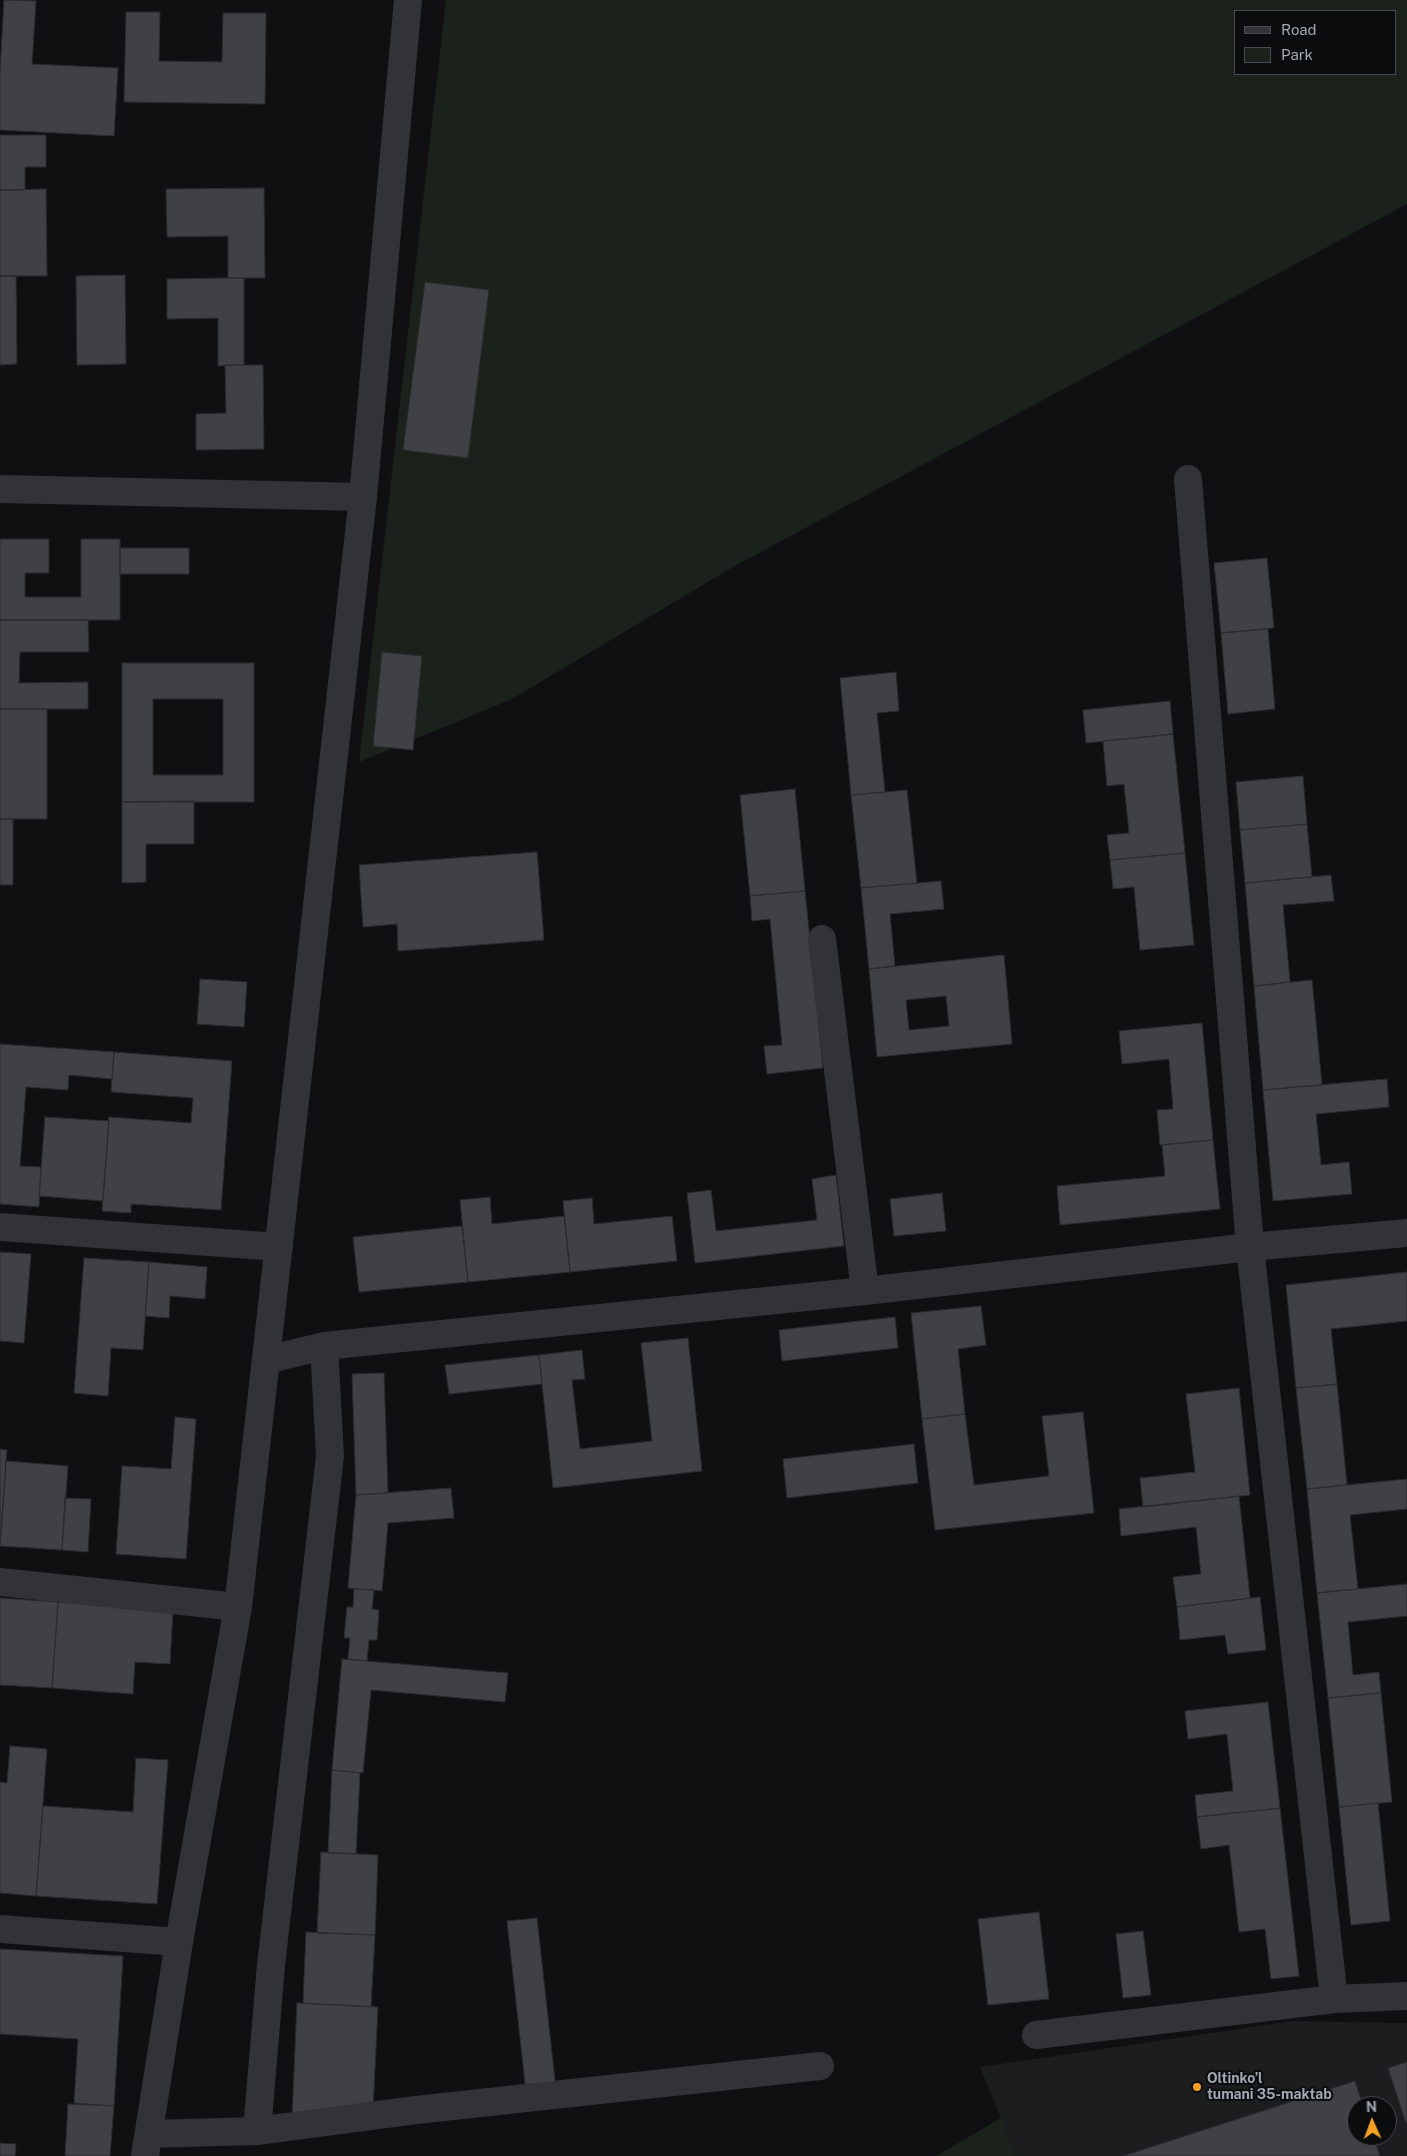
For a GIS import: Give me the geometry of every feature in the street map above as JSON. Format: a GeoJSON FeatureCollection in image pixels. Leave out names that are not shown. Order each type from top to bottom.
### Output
{"type":"FeatureCollection","features":[{"type":"Feature","properties":{"kind":"street"},"geometry":{"type":"LineString","coordinates":[[408,0],[363,496],[238,1607],[179,1942],[147,2145],[416,2110],[820,2066]]}},
{"type":"Feature","properties":{"kind":"street"},"geometry":{"type":"LineString","coordinates":[[1188,479],[1250,1247],[1334,1999]]}},
{"type":"Feature","properties":{"kind":"street"},"geometry":{"type":"LineString","coordinates":[[0,489],[363,496]]}},
{"type":"Feature","properties":{"kind":"street"},"geometry":{"type":"LineString","coordinates":[[822,939],[865,1291]]}},
{"type":"Feature","properties":{"kind":"street"},"geometry":{"type":"LineString","coordinates":[[0,1228],[279,1247]]}},
{"type":"Feature","properties":{"kind":"street"},"geometry":{"type":"LineString","coordinates":[[266,1360],[324,1346],[865,1291],[1250,1247],[1407,1233]]}},
{"type":"Feature","properties":{"kind":"street"},"geometry":{"type":"LineString","coordinates":[[257,2131],[272,1964],[330,1456],[324,1346]]}},
{"type":"Feature","properties":{"kind":"street"},"geometry":{"type":"LineString","coordinates":[[0,1582],[238,1607]]}},
{"type":"Feature","properties":{"kind":"street"},"geometry":{"type":"LineString","coordinates":[[0,1929],[179,1942]]}},
{"type":"Feature","properties":{"kind":"street"},"geometry":{"type":"LineString","coordinates":[[1036,2035],[1334,1999],[1407,1996]]}},
{"type":"Feature","properties":{"kind":"shaded area","name":"Oltinko’l tumani 35-maktab"},"geometry":{"type":"Polygon","coordinates":[[[1293,2021],[1407,2023],[1407,2156],[1016,2156],[980,2067],[1293,2021]]]}},
{"type":"Feature","properties":{"kind":"green space"},"geometry":{"type":"Polygon","coordinates":[[[446,0],[1407,0],[1407,204],[733,567],[512,699],[359,762],[446,0]]]}},
{"type":"Feature","properties":{"kind":"green space"},"geometry":{"type":"Polygon","coordinates":[[[1001,2118],[1016,2156],[936,2156],[1001,2118]]]}},
{"type":"Feature","properties":{"kind":"building"},"geometry":{"type":"Polygon","coordinates":[[[4,0],[36,1],[32,64],[118,68],[114,136],[0,130],[0,71],[4,0]]]}},
{"type":"Feature","properties":{"kind":"building"},"geometry":{"type":"Polygon","coordinates":[[[126,12],[160,12],[159,61],[222,62],[223,13],[266,13],[265,104],[124,102],[126,12]]]}},
{"type":"Feature","properties":{"kind":"building"},"geometry":{"type":"Polygon","coordinates":[[[0,135],[46,135],[46,167],[25,167],[25,190],[0,190],[0,135]]]}},
{"type":"Feature","properties":{"kind":"building"},"geometry":{"type":"Polygon","coordinates":[[[264,188],[265,278],[228,278],[228,236],[167,237],[166,189],[264,188]]]}},
{"type":"Feature","properties":{"kind":"building"},"geometry":{"type":"Polygon","coordinates":[[[46,189],[47,276],[0,276],[0,190],[46,189]]]}},
{"type":"Feature","properties":{"kind":"building"},"geometry":{"type":"Polygon","coordinates":[[[125,275],[126,364],[77,365],[76,276],[125,275]]]}},
{"type":"Feature","properties":{"kind":"building"},"geometry":{"type":"Polygon","coordinates":[[[0,276],[16,276],[17,364],[0,365],[0,276]]]}},
{"type":"Feature","properties":{"kind":"building"},"geometry":{"type":"Polygon","coordinates":[[[244,278],[244,365],[218,366],[218,318],[167,319],[167,279],[244,278]]]}},
{"type":"Feature","properties":{"kind":"building"},"geometry":{"type":"Polygon","coordinates":[[[425,282],[489,290],[468,458],[403,450],[425,282]]]}},
{"type":"Feature","properties":{"kind":"building"},"geometry":{"type":"Polygon","coordinates":[[[225,365],[263,365],[264,449],[196,450],[196,414],[226,413],[225,365]]]}},
{"type":"Feature","properties":{"kind":"building"},"geometry":{"type":"Polygon","coordinates":[[[0,539],[49,539],[49,573],[25,573],[25,597],[81,597],[81,539],[120,539],[120,620],[0,620],[0,539]]]}},
{"type":"Feature","properties":{"kind":"building"},"geometry":{"type":"Polygon","coordinates":[[[120,548],[189,548],[189,574],[120,574],[120,548]]]}},
{"type":"Feature","properties":{"kind":"building"},"geometry":{"type":"Polygon","coordinates":[[[1267,558],[1274,628],[1221,633],[1214,563],[1267,558]]]}},
{"type":"Feature","properties":{"kind":"building"},"geometry":{"type":"Polygon","coordinates":[[[0,620],[88,620],[89,652],[20,652],[19,683],[88,682],[88,709],[0,709],[0,620]]]}},
{"type":"Feature","properties":{"kind":"building"},"geometry":{"type":"Polygon","coordinates":[[[1268,629],[1275,709],[1228,714],[1221,633],[1268,629]]]}},
{"type":"Feature","properties":{"kind":"building"},"geometry":{"type":"Polygon","coordinates":[[[382,652],[422,656],[413,750],[373,746],[382,652]]]}},
{"type":"Feature","properties":{"kind":"building"},"geometry":{"type":"Polygon","coordinates":[[[122,663],[254,663],[254,802],[122,802],[122,663]],[[153,699],[153,775],[223,775],[223,699],[153,699]]]}},
{"type":"Feature","properties":{"kind":"building"},"geometry":{"type":"Polygon","coordinates":[[[896,672],[899,711],[877,713],[885,792],[851,795],[840,678],[896,672]]]}},
{"type":"Feature","properties":{"kind":"building"},"geometry":{"type":"Polygon","coordinates":[[[1170,701],[1173,734],[1086,743],[1083,710],[1170,701]]]}},
{"type":"Feature","properties":{"kind":"building"},"geometry":{"type":"Polygon","coordinates":[[[0,709],[47,709],[47,819],[0,819],[0,709]]]}},
{"type":"Feature","properties":{"kind":"building"},"geometry":{"type":"Polygon","coordinates":[[[1173,734],[1185,853],[1110,860],[1107,835],[1129,833],[1124,784],[1107,786],[1103,741],[1173,734]]]}},
{"type":"Feature","properties":{"kind":"building"},"geometry":{"type":"Polygon","coordinates":[[[1303,776],[1307,824],[1240,830],[1236,782],[1303,776]]]}},
{"type":"Feature","properties":{"kind":"building"},"geometry":{"type":"Polygon","coordinates":[[[795,789],[805,891],[750,896],[740,795],[795,789]]]}},
{"type":"Feature","properties":{"kind":"building"},"geometry":{"type":"Polygon","coordinates":[[[907,790],[917,883],[861,888],[851,795],[907,790]]]}},
{"type":"Feature","properties":{"kind":"building"},"geometry":{"type":"Polygon","coordinates":[[[194,801],[194,844],[146,844],[146,882],[122,883],[122,802],[194,801]]]}},
{"type":"Feature","properties":{"kind":"building"},"geometry":{"type":"Polygon","coordinates":[[[0,819],[13,819],[13,885],[0,885],[0,819]]]}},
{"type":"Feature","properties":{"kind":"building"},"geometry":{"type":"Polygon","coordinates":[[[1307,824],[1312,877],[1245,883],[1240,830],[1307,824]]]}},
{"type":"Feature","properties":{"kind":"building"},"geometry":{"type":"Polygon","coordinates":[[[537,852],[544,940],[398,951],[397,924],[363,927],[359,865],[537,852]]]}},
{"type":"Feature","properties":{"kind":"building"},"geometry":{"type":"Polygon","coordinates":[[[1185,853],[1194,945],[1140,950],[1134,887],[1113,889],[1110,860],[1185,853]]]}},
{"type":"Feature","properties":{"kind":"building"},"geometry":{"type":"Polygon","coordinates":[[[1331,875],[1334,901],[1283,905],[1290,982],[1254,986],[1245,883],[1331,875]]]}},
{"type":"Feature","properties":{"kind":"building"},"geometry":{"type":"Polygon","coordinates":[[[941,881],[944,909],[890,914],[895,966],[869,969],[861,888],[941,881]]]}},
{"type":"Feature","properties":{"kind":"building"},"geometry":{"type":"Polygon","coordinates":[[[805,891],[823,1068],[767,1074],[764,1046],[782,1045],[770,919],[752,921],[750,896],[805,891]]]}},
{"type":"Feature","properties":{"kind":"building"},"geometry":{"type":"Polygon","coordinates":[[[1004,955],[1012,1044],[877,1057],[869,969],[1004,955]],[[946,996],[906,1000],[909,1030],[949,1026],[946,996]]]}},
{"type":"Feature","properties":{"kind":"building"},"geometry":{"type":"Polygon","coordinates":[[[200,979],[247,982],[244,1027],[197,1024],[200,979]]]}},
{"type":"Feature","properties":{"kind":"building"},"geometry":{"type":"Polygon","coordinates":[[[1312,980],[1322,1085],[1263,1090],[1254,986],[1312,980]]]}},
{"type":"Feature","properties":{"kind":"building"},"geometry":{"type":"Polygon","coordinates":[[[1202,1023],[1213,1140],[1160,1145],[1157,1110],[1173,1109],[1169,1059],[1122,1064],[1119,1031],[1202,1023]]]}},
{"type":"Feature","properties":{"kind":"building"},"geometry":{"type":"Polygon","coordinates":[[[0,1044],[114,1052],[112,1079],[69,1075],[68,1090],[26,1087],[20,1166],[41,1167],[39,1207],[0,1204],[0,1044]]]}},
{"type":"Feature","properties":{"kind":"building"},"geometry":{"type":"Polygon","coordinates":[[[114,1052],[232,1061],[221,1210],[131,1204],[131,1213],[102,1211],[109,1117],[191,1123],[193,1098],[111,1092],[114,1052]]]}},
{"type":"Feature","properties":{"kind":"building"},"geometry":{"type":"Polygon","coordinates":[[[1387,1079],[1389,1107],[1316,1114],[1321,1165],[1349,1162],[1352,1194],[1273,1201],[1263,1090],[1387,1079]]]}},
{"type":"Feature","properties":{"kind":"building"},"geometry":{"type":"Polygon","coordinates":[[[45,1117],[109,1121],[103,1201],[39,1196],[45,1117]]]}},
{"type":"Feature","properties":{"kind":"building"},"geometry":{"type":"Polygon","coordinates":[[[1213,1140],[1220,1209],[1060,1225],[1057,1186],[1165,1176],[1162,1145],[1213,1140]]]}},
{"type":"Feature","properties":{"kind":"building"},"geometry":{"type":"Polygon","coordinates":[[[836,1175],[844,1246],[695,1263],[687,1193],[711,1190],[716,1231],[817,1220],[812,1179],[836,1175]]]}},
{"type":"Feature","properties":{"kind":"building"},"geometry":{"type":"Polygon","coordinates":[[[942,1193],[946,1231],[894,1236],[890,1199],[942,1193]]]}},
{"type":"Feature","properties":{"kind":"building"},"geometry":{"type":"Polygon","coordinates":[[[490,1197],[492,1224],[564,1216],[570,1272],[468,1282],[460,1200],[490,1197]]]}},
{"type":"Feature","properties":{"kind":"building"},"geometry":{"type":"Polygon","coordinates":[[[592,1198],[594,1224],[672,1216],[677,1261],[570,1272],[563,1201],[592,1198]]]}},
{"type":"Feature","properties":{"kind":"building"},"geometry":{"type":"Polygon","coordinates":[[[462,1226],[468,1282],[359,1292],[353,1237],[462,1226]]]}},
{"type":"Feature","properties":{"kind":"building"},"geometry":{"type":"Polygon","coordinates":[[[0,1252],[31,1254],[24,1343],[0,1341],[0,1252]]]}},
{"type":"Feature","properties":{"kind":"building"},"geometry":{"type":"Polygon","coordinates":[[[84,1258],[149,1262],[143,1350],[111,1348],[108,1396],[74,1393],[84,1258]]]}},
{"type":"Feature","properties":{"kind":"building"},"geometry":{"type":"Polygon","coordinates":[[[149,1262],[207,1267],[205,1299],[170,1296],[169,1318],[145,1316],[149,1262]]]}},
{"type":"Feature","properties":{"kind":"building"},"geometry":{"type":"Polygon","coordinates":[[[1407,1272],[1407,1321],[1331,1329],[1337,1384],[1296,1388],[1286,1285],[1407,1272]]]}},
{"type":"Feature","properties":{"kind":"building"},"geometry":{"type":"Polygon","coordinates":[[[981,1306],[986,1345],[958,1349],[965,1414],[922,1419],[911,1313],[981,1306]]]}},
{"type":"Feature","properties":{"kind":"building"},"geometry":{"type":"Polygon","coordinates":[[[895,1317],[898,1348],[782,1361],[779,1330],[895,1317]]]}},
{"type":"Feature","properties":{"kind":"building"},"geometry":{"type":"Polygon","coordinates":[[[688,1338],[702,1471],[553,1488],[539,1355],[582,1350],[585,1379],[572,1380],[580,1449],[652,1441],[641,1343],[688,1338]]]}},
{"type":"Feature","properties":{"kind":"building"},"geometry":{"type":"Polygon","coordinates":[[[539,1355],[542,1384],[449,1394],[445,1365],[539,1355]]]}},
{"type":"Feature","properties":{"kind":"building"},"geometry":{"type":"Polygon","coordinates":[[[384,1373],[388,1493],[356,1495],[352,1374],[384,1373]]]}},
{"type":"Feature","properties":{"kind":"building"},"geometry":{"type":"Polygon","coordinates":[[[1337,1384],[1347,1485],[1307,1489],[1296,1388],[1337,1384]]]}},
{"type":"Feature","properties":{"kind":"building"},"geometry":{"type":"Polygon","coordinates":[[[1239,1388],[1250,1495],[1143,1507],[1140,1478],[1195,1472],[1186,1394],[1239,1388]]]}},
{"type":"Feature","properties":{"kind":"building"},"geometry":{"type":"Polygon","coordinates":[[[1083,1412],[1094,1513],[935,1530],[922,1419],[965,1414],[974,1485],[1049,1476],[1042,1416],[1083,1412]]]}},
{"type":"Feature","properties":{"kind":"building"},"geometry":{"type":"Polygon","coordinates":[[[175,1417],[196,1419],[186,1559],[116,1554],[122,1466],[171,1469],[175,1417]]]}},
{"type":"Feature","properties":{"kind":"building"},"geometry":{"type":"Polygon","coordinates":[[[914,1444],[918,1483],[787,1498],[783,1459],[914,1444]]]}},
{"type":"Feature","properties":{"kind":"building"},"geometry":{"type":"Polygon","coordinates":[[[0,1449],[7,1450],[0,1545],[0,1449]]]}},
{"type":"Feature","properties":{"kind":"building"},"geometry":{"type":"Polygon","coordinates":[[[6,1461],[68,1466],[62,1550],[0,1546],[6,1461]]]}},
{"type":"Feature","properties":{"kind":"building"},"geometry":{"type":"Polygon","coordinates":[[[1407,1479],[1407,1509],[1350,1515],[1358,1589],[1317,1593],[1307,1489],[1407,1479]]]}},
{"type":"Feature","properties":{"kind":"building"},"geometry":{"type":"Polygon","coordinates":[[[451,1488],[454,1518],[388,1523],[382,1591],[348,1588],[356,1495],[451,1488]]]}},
{"type":"Feature","properties":{"kind":"building"},"geometry":{"type":"Polygon","coordinates":[[[1239,1496],[1250,1598],[1177,1607],[1173,1577],[1201,1574],[1196,1527],[1121,1536],[1119,1509],[1239,1496]]]}},
{"type":"Feature","properties":{"kind":"building"},"geometry":{"type":"Polygon","coordinates":[[[65,1498],[91,1499],[88,1552],[62,1550],[65,1498]]]}},
{"type":"Feature","properties":{"kind":"building"},"geometry":{"type":"Polygon","coordinates":[[[1407,1584],[1407,1616],[1348,1622],[1353,1675],[1379,1672],[1381,1693],[1328,1698],[1317,1593],[1407,1584]]]}},
{"type":"Feature","properties":{"kind":"building"},"geometry":{"type":"Polygon","coordinates":[[[354,1589],[374,1590],[372,1609],[379,1610],[377,1640],[369,1640],[367,1661],[348,1659],[350,1638],[344,1638],[347,1607],[353,1607],[354,1589]]]}},
{"type":"Feature","properties":{"kind":"building"},"geometry":{"type":"Polygon","coordinates":[[[1260,1597],[1266,1650],[1228,1654],[1225,1635],[1180,1640],[1177,1607],[1260,1597]]]}},
{"type":"Feature","properties":{"kind":"building"},"geometry":{"type":"Polygon","coordinates":[[[0,1598],[58,1602],[52,1688],[0,1685],[0,1598]]]}},
{"type":"Feature","properties":{"kind":"building"},"geometry":{"type":"Polygon","coordinates":[[[58,1602],[173,1611],[170,1664],[135,1662],[133,1694],[52,1688],[58,1602]]]}},
{"type":"Feature","properties":{"kind":"building"},"geometry":{"type":"Polygon","coordinates":[[[342,1659],[508,1673],[505,1702],[371,1690],[363,1773],[332,1770],[342,1659]]]}},
{"type":"Feature","properties":{"kind":"building"},"geometry":{"type":"Polygon","coordinates":[[[1381,1693],[1392,1802],[1339,1807],[1328,1698],[1381,1693]]]}},
{"type":"Feature","properties":{"kind":"building"},"geometry":{"type":"Polygon","coordinates":[[[1268,1702],[1280,1808],[1197,1817],[1195,1795],[1233,1791],[1227,1734],[1188,1739],[1185,1711],[1268,1702]]]}},
{"type":"Feature","properties":{"kind":"building"},"geometry":{"type":"Polygon","coordinates":[[[10,1746],[47,1749],[36,1896],[0,1893],[0,1782],[7,1783],[10,1746]]]}},
{"type":"Feature","properties":{"kind":"building"},"geometry":{"type":"Polygon","coordinates":[[[136,1758],[168,1760],[157,1904],[36,1896],[43,1806],[133,1812],[136,1758]]]}},
{"type":"Feature","properties":{"kind":"building"},"geometry":{"type":"Polygon","coordinates":[[[332,1770],[360,1773],[356,1854],[328,1853],[332,1770]]]}},
{"type":"Feature","properties":{"kind":"building"},"geometry":{"type":"Polygon","coordinates":[[[1378,1803],[1390,1921],[1351,1925],[1339,1807],[1378,1803]]]}},
{"type":"Feature","properties":{"kind":"building"},"geometry":{"type":"Polygon","coordinates":[[[1280,1808],[1299,1976],[1271,1979],[1265,1929],[1239,1932],[1229,1845],[1201,1849],[1197,1817],[1280,1808]]]}},
{"type":"Feature","properties":{"kind":"building"},"geometry":{"type":"Polygon","coordinates":[[[321,1852],[378,1855],[375,1935],[317,1933],[321,1852]]]}},
{"type":"Feature","properties":{"kind":"building"},"geometry":{"type":"Polygon","coordinates":[[[1039,1912],[1049,1999],[988,2005],[978,1919],[1039,1912]]]}},
{"type":"Feature","properties":{"kind":"building"},"geometry":{"type":"Polygon","coordinates":[[[537,1918],[556,2089],[526,2092],[507,1921],[537,1918]]]}},
{"type":"Feature","properties":{"kind":"building"},"geometry":{"type":"Polygon","coordinates":[[[1143,1931],[1151,1995],[1123,1998],[1116,1934],[1143,1931]]]}},
{"type":"Feature","properties":{"kind":"building"},"geometry":{"type":"Polygon","coordinates":[[[306,1932],[375,1935],[371,2007],[303,2003],[306,1932]]]}},
{"type":"Feature","properties":{"kind":"building"},"geometry":{"type":"Polygon","coordinates":[[[0,1949],[123,1956],[114,2106],[74,2103],[78,2039],[0,2034],[0,1949]]]}},
{"type":"Feature","properties":{"kind":"building"},"geometry":{"type":"Polygon","coordinates":[[[297,2003],[378,2007],[373,2110],[292,2119],[297,2003]]]}},
{"type":"Feature","properties":{"kind":"building"},"geometry":{"type":"Polygon","coordinates":[[[1407,2062],[1407,2123],[1406,2123],[1388,2068],[1407,2062]]]}},
{"type":"Feature","properties":{"kind":"building"},"geometry":{"type":"Polygon","coordinates":[[[1355,2081],[1360,2096],[1347,2096],[1347,2146],[1376,2146],[1380,2156],[1123,2156],[1355,2081]]]}},
{"type":"Feature","properties":{"kind":"building"},"geometry":{"type":"Polygon","coordinates":[[[68,2104],[114,2106],[110,2156],[65,2156],[68,2104]]]}},
{"type":"Feature","properties":{"kind":"building"},"geometry":{"type":"Polygon","coordinates":[[[0,2143],[16,2144],[15,2156],[0,2156],[0,2143]]]}},
{"type":"Feature","properties":{"kind":"place","name":"Oltinko’l tumani 35-maktab"},"geometry":{"type":"Point","coordinates":[1197,2087]}}]}
